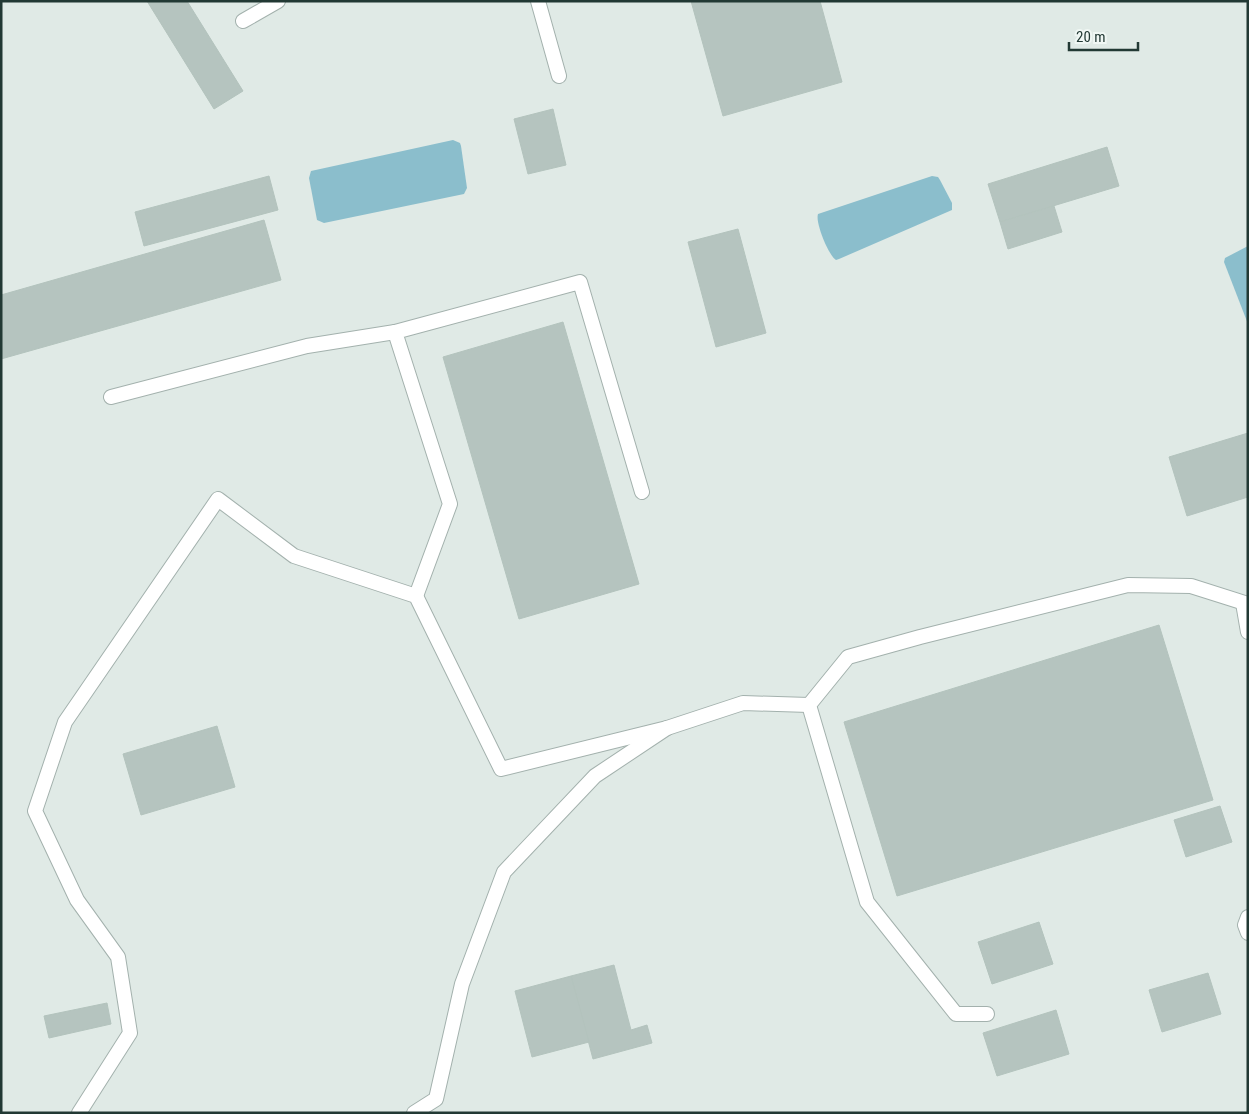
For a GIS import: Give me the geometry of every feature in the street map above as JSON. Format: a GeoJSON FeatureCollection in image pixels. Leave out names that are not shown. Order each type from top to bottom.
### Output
{"type":"FeatureCollection","features":[{"type":"Feature","properties":{"kind":"lane"},"geometry":{"type":"LineString","coordinates":[[243,20],[278,1]]}},
{"type":"Feature","properties":{"kind":"lane"},"geometry":{"type":"LineString","coordinates":[[538,1],[559,76]]}},
{"type":"Feature","properties":{"kind":"lane"},"geometry":{"type":"LineString","coordinates":[[111,397],[307,346],[395,332],[580,282],[642,492]]}},
{"type":"Feature","properties":{"kind":"lane"},"geometry":{"type":"LineString","coordinates":[[395,332],[450,504],[416,596]]}},
{"type":"Feature","properties":{"kind":"lane"},"geometry":{"type":"LineString","coordinates":[[79,1113],[130,1034],[118,957],[77,900],[35,811],[65,722],[218,499],[294,556],[416,596],[500,769],[667,728],[743,703],[809,705]]}},
{"type":"Feature","properties":{"kind":"lane"},"geometry":{"type":"LineString","coordinates":[[809,705],[848,658],[920,637],[1128,585],[1192,586],[1246,604],[1248,632]]}},
{"type":"Feature","properties":{"kind":"lane"},"geometry":{"type":"LineString","coordinates":[[809,705],[867,902],[956,1014],[987,1014]]}},
{"type":"Feature","properties":{"kind":"lane"},"geometry":{"type":"LineString","coordinates":[[414,1113],[436,1099],[462,984],[504,872],[595,776],[667,728]]}},
{"type":"Feature","properties":{"kind":"lane"},"geometry":{"type":"LineString","coordinates":[[1248,917],[1245,925],[1248,932]]}},
{"type":"Feature","properties":{"kind":"water"},"geometry":{"type":"Polygon","coordinates":[[[453,140],[460,143],[461,146],[467,188],[464,194],[324,223],[317,220],[309,178],[311,171],[453,140]]]}},
{"type":"Feature","properties":{"kind":"water"},"geometry":{"type":"Polygon","coordinates":[[[932,176],[938,177],[940,180],[952,203],[952,210],[839,259],[836,260],[833,257],[820,231],[818,214],[932,176]]]}},
{"type":"Feature","properties":{"kind":"water"},"geometry":{"type":"Polygon","coordinates":[[[1248,246],[1248,324],[1224,262],[1225,258],[1248,246]]]}},
{"type":"Feature","properties":{"kind":"building"},"geometry":{"type":"Polygon","coordinates":[[[147,1],[187,1],[243,91],[214,109],[147,1]]]}},
{"type":"Feature","properties":{"kind":"building"},"geometry":{"type":"Polygon","coordinates":[[[691,1],[820,1],[842,82],[723,116],[691,1]]]}},
{"type":"Feature","properties":{"kind":"building"},"geometry":{"type":"Polygon","coordinates":[[[553,109],[566,165],[528,174],[514,119],[553,109]]]}},
{"type":"Feature","properties":{"kind":"building"},"geometry":{"type":"Polygon","coordinates":[[[1107,147],[1119,186],[1000,222],[988,184],[1107,147]]]}},
{"type":"Feature","properties":{"kind":"building"},"geometry":{"type":"Polygon","coordinates":[[[269,176],[278,210],[144,246],[135,212],[269,176]]]}},
{"type":"Feature","properties":{"kind":"building"},"geometry":{"type":"Polygon","coordinates":[[[1054,206],[1062,232],[1008,249],[1000,222],[1054,206]]]}},
{"type":"Feature","properties":{"kind":"building"},"geometry":{"type":"Polygon","coordinates":[[[264,220],[281,280],[1,359],[1,295],[264,220]]]}},
{"type":"Feature","properties":{"kind":"building"},"geometry":{"type":"Polygon","coordinates":[[[738,229],[766,333],[716,347],[688,242],[738,229]]]}},
{"type":"Feature","properties":{"kind":"building"},"geometry":{"type":"Polygon","coordinates":[[[563,322],[639,584],[519,619],[443,357],[563,322]]]}},
{"type":"Feature","properties":{"kind":"building"},"geometry":{"type":"Polygon","coordinates":[[[1248,433],[1248,497],[1187,516],[1169,457],[1248,433]]]}},
{"type":"Feature","properties":{"kind":"building"},"geometry":{"type":"Polygon","coordinates":[[[1159,625],[1213,800],[897,896],[844,722],[1159,625]]]}},
{"type":"Feature","properties":{"kind":"building"},"geometry":{"type":"Polygon","coordinates":[[[217,726],[235,787],[141,815],[123,754],[217,726]]]}},
{"type":"Feature","properties":{"kind":"building"},"geometry":{"type":"Polygon","coordinates":[[[1220,806],[1232,842],[1186,857],[1174,820],[1220,806]]]}},
{"type":"Feature","properties":{"kind":"building"},"geometry":{"type":"Polygon","coordinates":[[[1039,922],[1053,964],[992,984],[978,942],[1039,922]]]}},
{"type":"Feature","properties":{"kind":"building"},"geometry":{"type":"Polygon","coordinates":[[[614,965],[631,1030],[647,1025],[652,1043],[593,1059],[571,976],[614,965]]]}},
{"type":"Feature","properties":{"kind":"building"},"geometry":{"type":"Polygon","coordinates":[[[1208,973],[1221,1014],[1162,1032],[1149,990],[1208,973]]]}},
{"type":"Feature","properties":{"kind":"building"},"geometry":{"type":"Polygon","coordinates":[[[571,976],[589,1042],[532,1057],[515,991],[571,976]]]}},
{"type":"Feature","properties":{"kind":"building"},"geometry":{"type":"Polygon","coordinates":[[[107,1003],[111,1024],[49,1038],[44,1016],[107,1003]]]}},
{"type":"Feature","properties":{"kind":"building"},"geometry":{"type":"Polygon","coordinates":[[[1056,1010],[1069,1054],[997,1076],[983,1033],[1056,1010]]]}}]}
